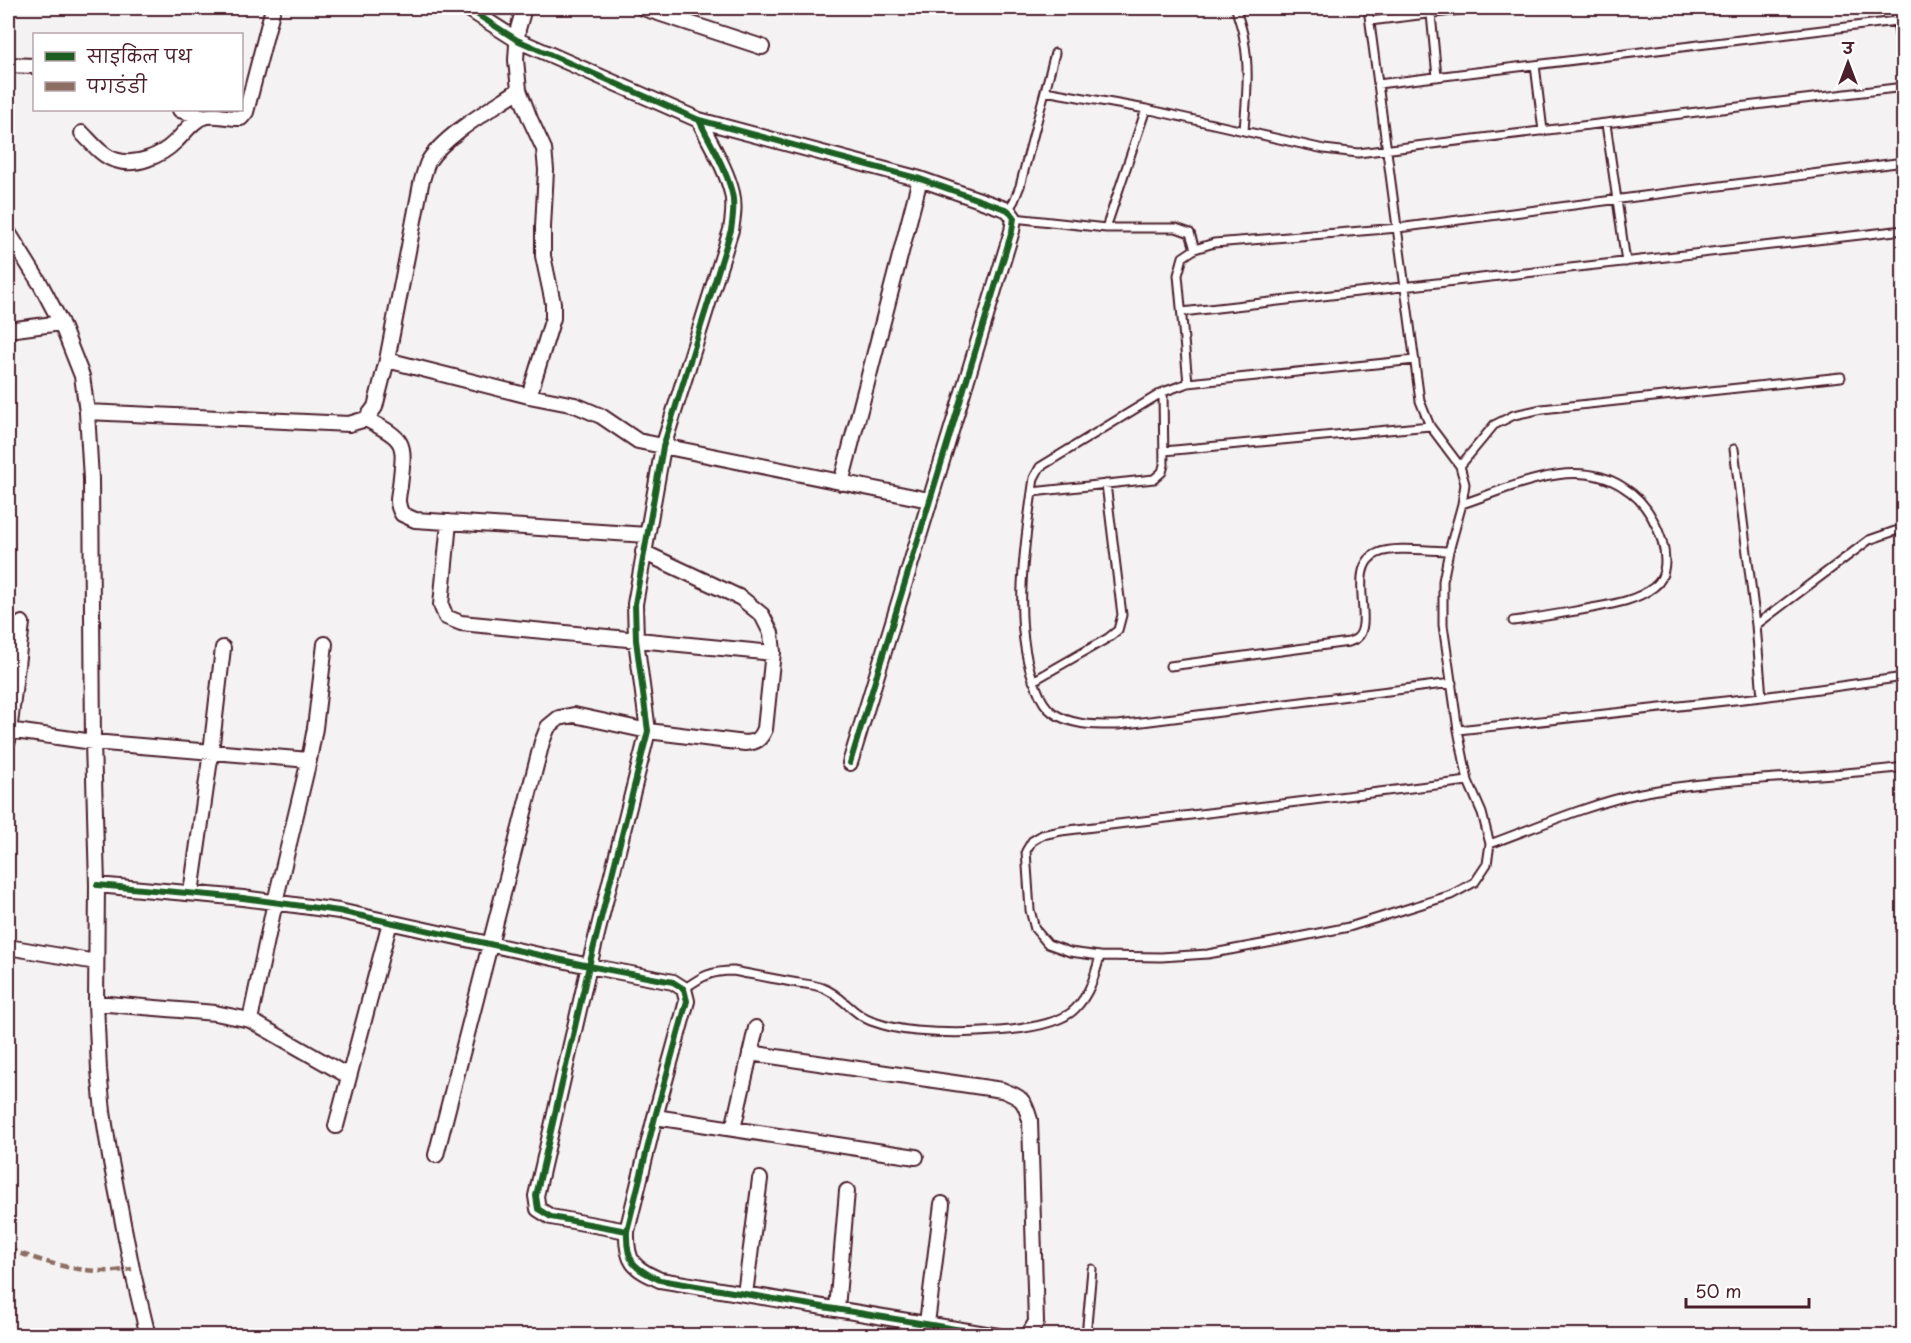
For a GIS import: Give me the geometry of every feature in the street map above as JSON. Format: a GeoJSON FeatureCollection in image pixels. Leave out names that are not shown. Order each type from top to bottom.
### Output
{"type":"FeatureCollection","features":[{"type":"Feature","properties":{"kind":"street"},"geometry":{"type":"LineString","coordinates":[[183,111],[204,117],[241,118],[246,112],[273,8]]}},
{"type":"Feature","properties":{"kind":"street"},"geometry":{"type":"LineString","coordinates":[[467,8],[517,40],[699,120],[920,179],[1011,214],[1012,231],[850,763]]}},
{"type":"Feature","properties":{"kind":"street"},"geometry":{"type":"LineString","coordinates":[[524,8],[518,29],[516,60],[519,90],[544,149],[546,170],[543,256],[553,303],[553,318],[529,396]]}},
{"type":"Feature","properties":{"kind":"street"},"geometry":{"type":"LineString","coordinates":[[644,8],[762,47]]}},
{"type":"Feature","properties":{"kind":"street"},"geometry":{"type":"LineString","coordinates":[[8,65],[33,66]]}},
{"type":"Feature","properties":{"kind":"street"},"geometry":{"type":"LineString","coordinates":[[87,412],[350,424],[366,418],[375,407],[387,360],[421,184],[428,163],[439,148],[461,130],[519,90]]}},
{"type":"Feature","properties":{"kind":"street"},"geometry":{"type":"LineString","coordinates":[[82,133],[98,149],[114,160],[130,163],[150,158],[167,150],[194,123],[204,117]]}},
{"type":"Feature","properties":{"kind":"street"},"geometry":{"type":"LineString","coordinates":[[627,1231],[551,1217],[538,1209],[536,1196],[589,966],[648,731],[636,640],[635,604],[663,447],[731,230],[734,210],[732,192],[699,120]]}},
{"type":"Feature","properties":{"kind":"street"},"geometry":{"type":"LineString","coordinates":[[841,483],[920,179]]}},
{"type":"Feature","properties":{"kind":"street"},"geometry":{"type":"LineString","coordinates":[[8,232],[41,285],[61,323],[82,376],[87,412],[92,479],[93,742],[97,885],[96,1003],[103,1112],[132,1269],[148,1335]]}},
{"type":"Feature","properties":{"kind":"street"},"geometry":{"type":"LineString","coordinates":[[8,330],[61,323]]}},
{"type":"Feature","properties":{"kind":"street"},"geometry":{"type":"LineString","coordinates":[[387,360],[529,396],[575,405],[601,416],[638,441],[929,500]]}},
{"type":"Feature","properties":{"kind":"street"},"geometry":{"type":"LineString","coordinates":[[366,418],[393,433],[400,443],[403,453],[398,506],[402,514],[415,520],[647,535]]}},
{"type":"Feature","properties":{"kind":"street"},"geometry":{"type":"LineString","coordinates":[[449,522],[441,605],[446,616],[461,622],[773,653]]}},
{"type":"Feature","properties":{"kind":"street"},"geometry":{"type":"LineString","coordinates":[[436,1155],[489,944],[542,742],[548,727],[558,718],[574,715],[648,731],[745,742],[756,742],[761,738],[765,729],[773,653],[771,633],[762,615],[741,598],[643,552]]}},
{"type":"Feature","properties":{"kind":"street"},"geometry":{"type":"LineString","coordinates":[[22,623],[8,734],[309,760]]}},
{"type":"Feature","properties":{"kind":"street"},"geometry":{"type":"LineString","coordinates":[[250,1020],[309,760],[325,644]]}},
{"type":"Feature","properties":{"kind":"street"},"geometry":{"type":"LineString","coordinates":[[191,893],[223,648]]}},
{"type":"Feature","properties":{"kind":"street"},"geometry":{"type":"LineString","coordinates":[[97,885],[275,902],[339,911],[589,966],[673,982],[684,989],[687,1001],[627,1231],[626,1247],[631,1262],[641,1271],[660,1280],[927,1323],[979,1334],[998,1335]]}},
{"type":"Feature","properties":{"kind":"street"},"geometry":{"type":"LineString","coordinates":[[336,1126],[390,922]]}},
{"type":"Feature","properties":{"kind":"street"},"geometry":{"type":"LineString","coordinates":[[8,947],[96,962]]}},
{"type":"Feature","properties":{"kind":"street"},"geometry":{"type":"LineString","coordinates":[[96,1003],[215,1013],[250,1020],[348,1076]]}},
{"type":"Feature","properties":{"kind":"street"},"geometry":{"type":"LineString","coordinates":[[734,1129],[756,1028]]}},
{"type":"Feature","properties":{"kind":"street"},"geometry":{"type":"LineString","coordinates":[[750,1053],[1002,1090],[1016,1096],[1026,1104],[1030,1120],[1036,1322],[1028,1335]]}},
{"type":"Feature","properties":{"kind":"street"},"geometry":{"type":"LineString","coordinates":[[655,1117],[916,1157]]}},
{"type":"Feature","properties":{"kind":"street"},"geometry":{"type":"LineString","coordinates":[[745,1294],[760,1179]]}},
{"type":"Feature","properties":{"kind":"street"},"geometry":{"type":"LineString","coordinates":[[837,1309],[847,1191]]}},
{"type":"Feature","properties":{"kind":"street"},"geometry":{"type":"LineString","coordinates":[[927,1323],[942,1204]]}},
{"type":"Feature","properties":{"kind":"lane"},"geometry":{"type":"LineString","coordinates":[[1236,8],[1247,61],[1244,131]]}},
{"type":"Feature","properties":{"kind":"lane"},"geometry":{"type":"LineString","coordinates":[[1368,8],[1420,401],[1430,426],[1460,466],[1465,484],[1443,581],[1443,615],[1458,730],[1468,781],[1482,813],[1490,844],[1487,864],[1475,882],[1451,895],[1349,927],[1208,954],[1161,957],[1100,956],[1070,952],[1048,944],[1035,929],[1030,910],[1026,850],[1032,841],[1042,835],[1468,781]]}},
{"type":"Feature","properties":{"kind":"lane"},"geometry":{"type":"LineString","coordinates":[[1370,21],[1476,8]]}},
{"type":"Feature","properties":{"kind":"lane"},"geometry":{"type":"LineString","coordinates":[[1895,8],[1900,21],[1904,68]]}},
{"type":"Feature","properties":{"kind":"lane"},"geometry":{"type":"LineString","coordinates":[[1431,14],[1437,77]]}},
{"type":"Feature","properties":{"kind":"lane"},"geometry":{"type":"LineString","coordinates":[[1378,84],[1900,21]]}},
{"type":"Feature","properties":{"kind":"lane"},"geometry":{"type":"LineString","coordinates":[[1055,53],[1011,214],[1072,226],[1176,228],[1190,233],[1194,249]]}},
{"type":"Feature","properties":{"kind":"lane"},"geometry":{"type":"LineString","coordinates":[[1535,65],[1543,131]]}},
{"type":"Feature","properties":{"kind":"lane"},"geometry":{"type":"LineString","coordinates":[[1045,91],[1146,109],[1324,149],[1358,153],[1904,87]]}},
{"type":"Feature","properties":{"kind":"lane"},"geometry":{"type":"LineString","coordinates":[[1106,228],[1146,109]]}},
{"type":"Feature","properties":{"kind":"lane"},"geometry":{"type":"LineString","coordinates":[[1606,124],[1626,262]]}},
{"type":"Feature","properties":{"kind":"lane"},"geometry":{"type":"LineString","coordinates":[[1188,383],[1178,275],[1183,257],[1194,249],[1214,243],[1398,228],[1904,162]]}},
{"type":"Feature","properties":{"kind":"lane"},"geometry":{"type":"LineString","coordinates":[[1182,312],[1904,230]]}},
{"type":"Feature","properties":{"kind":"lane"},"geometry":{"type":"LineString","coordinates":[[1415,360],[1188,383],[1163,392],[1040,467],[1034,478],[1022,573],[1027,659],[1042,701],[1051,711],[1089,725],[1118,725],[1452,683]]}},
{"type":"Feature","properties":{"kind":"lane"},"geometry":{"type":"LineString","coordinates":[[1460,466],[1494,425],[1514,415],[1542,409],[1841,377]]}},
{"type":"Feature","properties":{"kind":"lane"},"geometry":{"type":"LineString","coordinates":[[1032,492],[1154,479],[1162,472],[1163,392]]}},
{"type":"Feature","properties":{"kind":"lane"},"geometry":{"type":"LineString","coordinates":[[1164,451],[1430,426]]}},
{"type":"Feature","properties":{"kind":"lane"},"geometry":{"type":"LineString","coordinates":[[1734,449],[1756,625],[1762,697]]}},
{"type":"Feature","properties":{"kind":"lane"},"geometry":{"type":"LineString","coordinates":[[1462,504],[1534,480],[1566,474],[1590,473],[1614,480],[1636,494],[1657,523],[1665,551],[1664,571],[1657,585],[1641,596],[1622,602],[1513,621]]}},
{"type":"Feature","properties":{"kind":"lane"},"geometry":{"type":"LineString","coordinates":[[1033,681],[1118,630],[1122,615],[1106,484]]}},
{"type":"Feature","properties":{"kind":"lane"},"geometry":{"type":"LineString","coordinates":[[1756,625],[1869,540],[1904,530]]}},
{"type":"Feature","properties":{"kind":"lane"},"geometry":{"type":"LineString","coordinates":[[1170,666],[1348,642],[1358,638],[1362,629],[1362,575],[1367,561],[1378,553],[1391,550],[1449,551]]}},
{"type":"Feature","properties":{"kind":"lane"},"geometry":{"type":"LineString","coordinates":[[1458,730],[1762,697],[1904,677]]}},
{"type":"Feature","properties":{"kind":"lane"},"geometry":{"type":"LineString","coordinates":[[1490,844],[1604,803],[1679,786],[1904,767]]}},
{"type":"Feature","properties":{"kind":"lane"},"geometry":{"type":"LineString","coordinates":[[1894,768],[1904,775]]}},
{"type":"Feature","properties":{"kind":"lane"},"geometry":{"type":"LineString","coordinates":[[684,989],[704,975],[733,971],[822,987],[837,994],[850,1008],[868,1020],[887,1026],[915,1031],[990,1032],[1030,1027],[1059,1020],[1074,1010],[1086,995],[1100,956]]}},
{"type":"Feature","properties":{"kind":"lane"},"geometry":{"type":"LineString","coordinates":[[1086,1335],[1092,1269]]}},
{"type":"Feature","properties":{"kind":"marked path"},"geometry":{"type":"LineString","coordinates":[[8,1249],[43,1261],[79,1269],[92,1271],[132,1269]]}},
{"type":"Feature","properties":{"kind":"cycle path"},"geometry":{"type":"LineString","coordinates":[[467,8],[517,40],[699,120],[920,179],[1008,210],[1014,218],[1012,231],[850,763]]}},
{"type":"Feature","properties":{"kind":"cycle path"},"geometry":{"type":"LineString","coordinates":[[627,1231],[551,1217],[538,1209],[536,1196],[589,966],[648,731],[636,640],[635,604],[663,447],[732,225],[732,193],[722,165],[699,120]]}},
{"type":"Feature","properties":{"kind":"cycle path"},"geometry":{"type":"LineString","coordinates":[[97,885],[243,898],[339,911],[589,966],[673,982],[684,989],[687,1001],[627,1231],[628,1250],[633,1263],[643,1272],[660,1280],[998,1336]]}}]}
